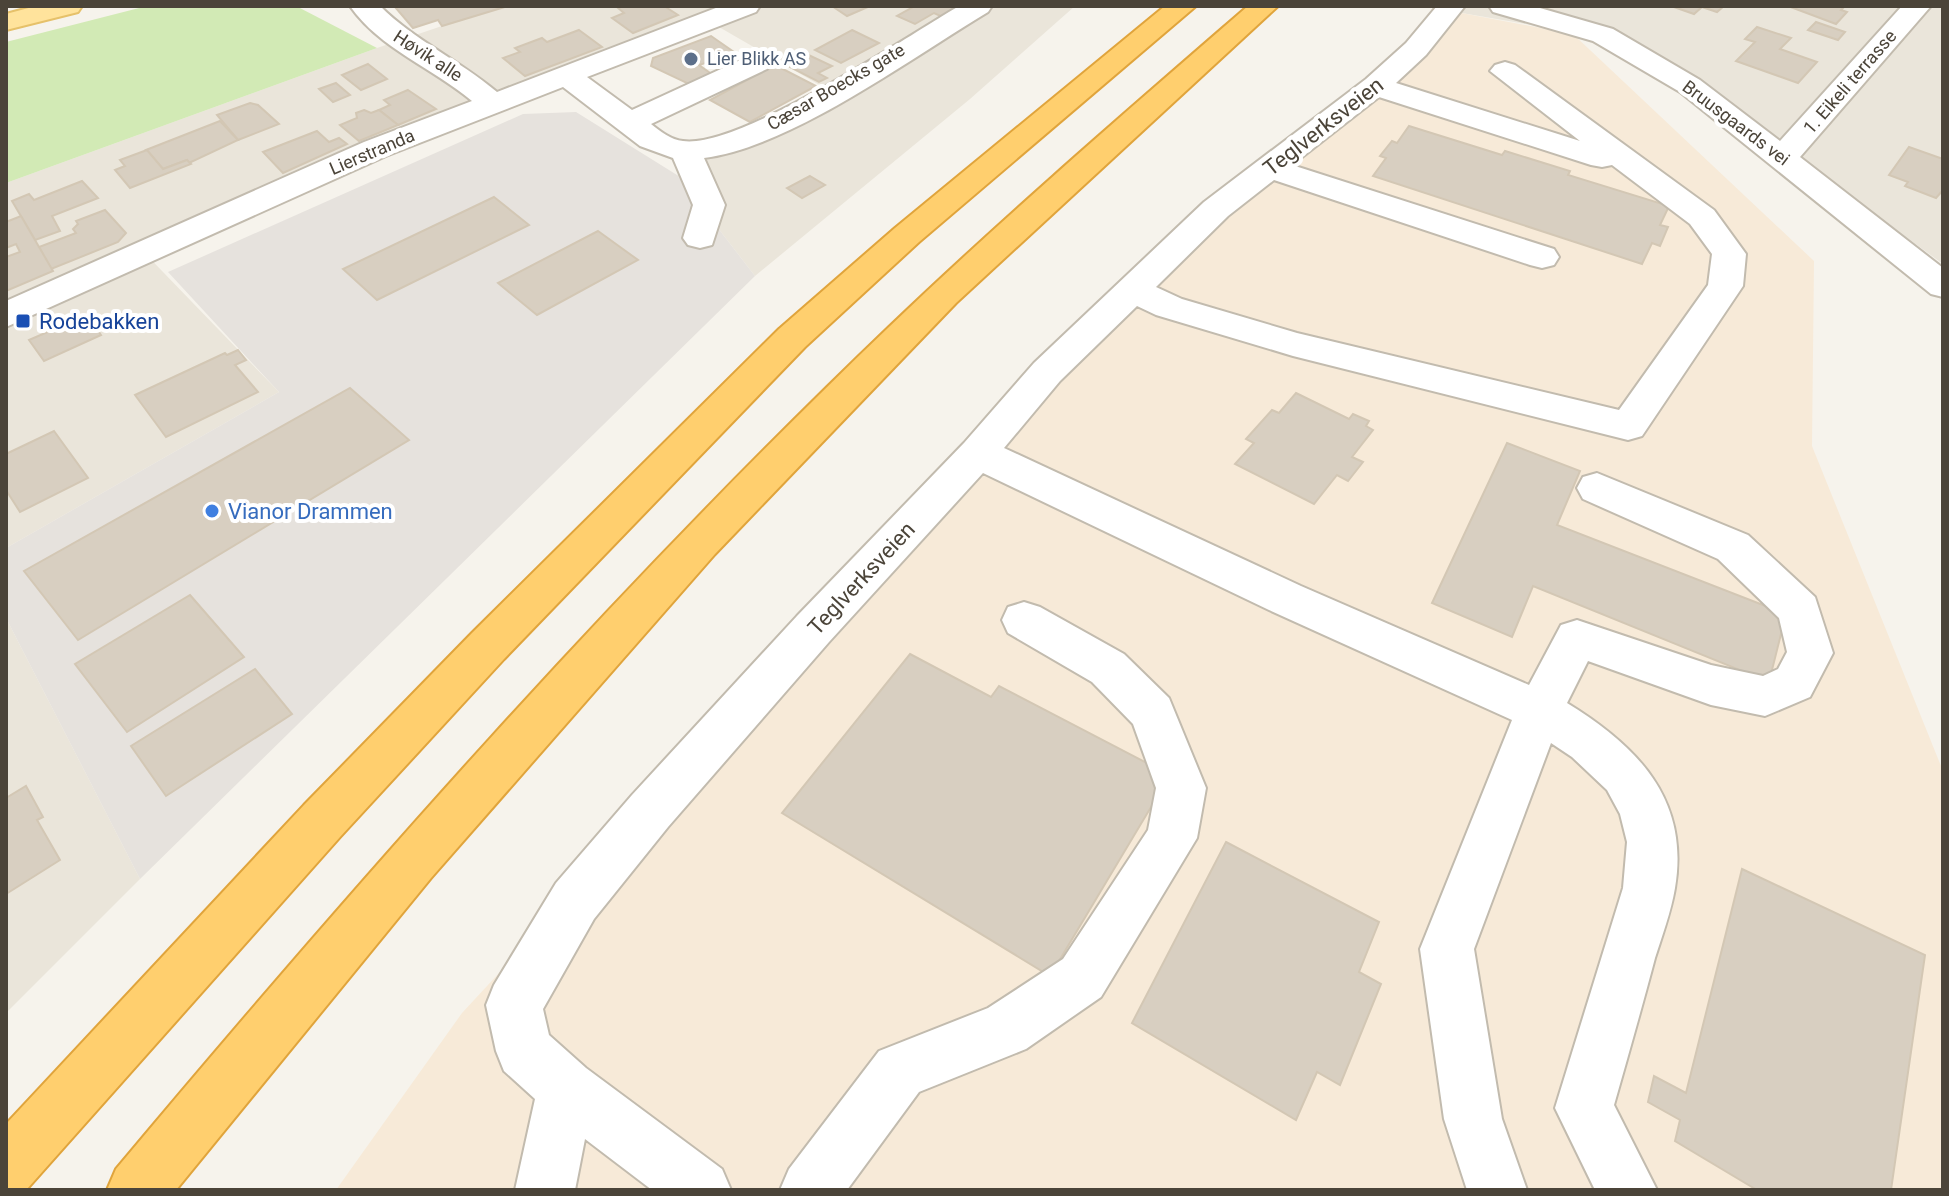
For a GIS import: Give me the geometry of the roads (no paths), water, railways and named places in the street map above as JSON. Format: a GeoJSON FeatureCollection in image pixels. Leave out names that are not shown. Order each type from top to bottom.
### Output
{"type":"FeatureCollection","features":[{"type":"Feature","properties":{"kind":"highway"},"geometry":{"type":"LineString","coordinates":[[6,1168],[219,933],[478,656],[792,338],[907,235],[1182,6]]}},
{"type":"Feature","properties":{"kind":"highway"},"geometry":{"type":"LineString","coordinates":[[137,1190],[427,847],[735,505],[900,337],[1038,206],[1264,6]]}},
{"type":"Feature","properties":{"kind":"main road"},"geometry":{"type":"LineString","coordinates":[[6,22],[68,6]]}},
{"type":"Feature","properties":{"kind":"street","name":"Høvik alle"},"geometry":{"type":"LineString","coordinates":[[364,6],[400,41],[459,75],[493,104]]}},
{"type":"Feature","properties":{"kind":"street","name":"Lierstranda"},"geometry":{"type":"LineString","coordinates":[[6,315],[375,149],[746,6]]}},
{"type":"Feature","properties":{"kind":"street","name":"Cæsar Boecks gate"},"geometry":{"type":"LineString","coordinates":[[686,152],[731,143],[775,124],[978,6]]}},
{"type":"Feature","properties":{"kind":"street","name":"Teglverksveien"},"geometry":{"type":"LineString","coordinates":[[701,1190],[566,1088],[524,1051],[514,1005],[575,901],[650,811],[803,640],[978,453],[1047,372],[1216,209],[1376,85],[1416,49],[1451,6]]}},
{"type":"Feature","properties":{"kind":"street","name":"Bruusgaards vei"},"geometry":{"type":"LineString","coordinates":[[1503,6],[1603,35],[1690,86],[1943,286]]}},
{"type":"Feature","properties":{"kind":"street","name":"1. Eikeli terrasse"},"geometry":{"type":"LineString","coordinates":[[1783,157],[1917,6]]}},
{"type":"Feature","properties":{"kind":"street"},"geometry":{"type":"LineString","coordinates":[[628,123],[757,63]]}},
{"type":"Feature","properties":{"kind":"street"},"geometry":{"type":"LineString","coordinates":[[1131,289],[1169,307],[1293,344],[1628,426],[1725,286],[1729,254],[1702,217],[1505,71]]}},
{"type":"Feature","properties":{"kind":"street"},"geometry":{"type":"LineString","coordinates":[[567,76],[628,123],[664,146],[686,152],[709,205],[700,238]]}},
{"type":"Feature","properties":{"kind":"street"},"geometry":{"type":"LineString","coordinates":[[1376,85],[1406,98],[1496,123],[1645,172]]}},
{"type":"Feature","properties":{"kind":"street"},"geometry":{"type":"LineString","coordinates":[[1269,168],[1542,257]]}},
{"type":"Feature","properties":{"kind":"street"},"geometry":{"type":"LineString","coordinates":[[978,453],[1285,598],[1539,711],[1589,742],[1624,775],[1644,808],[1652,842],[1649,888],[1584,1108],[1627,1190]]}},
{"type":"Feature","properties":{"kind":"street"},"geometry":{"type":"LineString","coordinates":[[1497,1190],[1473,1119],[1447,949],[1539,711],[1577,638],[1668,672],[1765,696],[1794,683],[1810,653],[1799,610],[1733,547],[1597,488]]}},
{"type":"Feature","properties":{"kind":"street"},"geometry":{"type":"LineString","coordinates":[[810,1190],[899,1071],[1006,1029],[1082,978],[1172,838],[1181,788],[1152,712],[1108,668],[1024,620]]}},
{"type":"Feature","properties":{"kind":"street"},"geometry":{"type":"LineString","coordinates":[[545,1190],[566,1088]]}},
{"type":"Feature","properties":{"kind":"place","name":"Lier Blikk AS"},"geometry":{"type":"Point","coordinates":[691,59]}},
{"type":"Feature","properties":{"kind":"place","name":"Rodebakken"},"geometry":{"type":"Point","coordinates":[23,321]}},
{"type":"Feature","properties":{"kind":"place","name":"Vianor Drammen"},"geometry":{"type":"Point","coordinates":[212,511]}}]}
